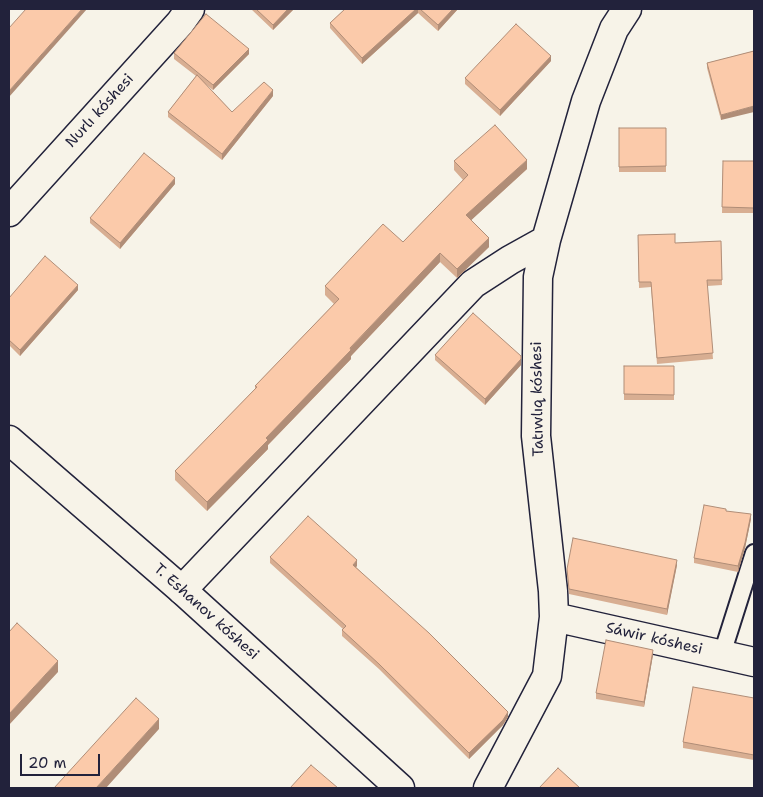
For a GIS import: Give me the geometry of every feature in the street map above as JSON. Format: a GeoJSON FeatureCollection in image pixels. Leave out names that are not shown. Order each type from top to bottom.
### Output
{"type":"FeatureCollection","features":[{"type":"Feature","properties":{"kind":"street","name":"Nurlı kóshesi"},"geometry":{"type":"LineString","coordinates":[[9,212],[190,9]]}},
{"type":"Feature","properties":{"kind":"street","name":"Tatıwlıq kóshesi"},"geometry":{"type":"LineString","coordinates":[[488,788],[547,676],[554,617],[554,591],[536,436],[538,277],[546,240],[586,101],[614,29],[627,9]]}},
{"type":"Feature","properties":{"kind":"street"},"geometry":{"type":"LineString","coordinates":[[182,590],[473,284],[546,240]]}},
{"type":"Feature","properties":{"kind":"street","name":"T. Eshanov kóshesi"},"geometry":{"type":"LineString","coordinates":[[9,440],[182,590],[400,788]]}},
{"type":"Feature","properties":{"kind":"street","name":"Sáwir kóshesi"},"geometry":{"type":"LineString","coordinates":[[554,617],[754,662]]}},
{"type":"Feature","properties":{"kind":"lane"},"geometry":{"type":"LineString","coordinates":[[722,654],[754,553]]}},
{"type":"Feature","properties":{"kind":"building"},"geometry":{"type":"Polygon","coordinates":[[[26,9],[82,9],[9,91],[9,28],[26,9]]]}},
{"type":"Feature","properties":{"kind":"building"},"geometry":{"type":"Polygon","coordinates":[[[256,9],[288,9],[273,25],[256,9]]]}},
{"type":"Feature","properties":{"kind":"building"},"geometry":{"type":"Polygon","coordinates":[[[345,9],[416,9],[362,58],[330,23],[345,9]]]}},
{"type":"Feature","properties":{"kind":"building"},"geometry":{"type":"Polygon","coordinates":[[[420,9],[453,9],[438,25],[420,9]]]}},
{"type":"Feature","properties":{"kind":"building"},"geometry":{"type":"Polygon","coordinates":[[[206,14],[249,49],[213,85],[174,53],[206,14]]]}},
{"type":"Feature","properties":{"kind":"building"},"geometry":{"type":"Polygon","coordinates":[[[516,24],[551,56],[500,110],[465,78],[516,24]]]}},
{"type":"Feature","properties":{"kind":"building"},"geometry":{"type":"Polygon","coordinates":[[[754,51],[754,106],[721,115],[707,63],[754,51]]]}},
{"type":"Feature","properties":{"kind":"building"},"geometry":{"type":"Polygon","coordinates":[[[197,75],[232,112],[264,82],[273,90],[222,154],[168,112],[197,75]]]}},
{"type":"Feature","properties":{"kind":"building"},"geometry":{"type":"Polygon","coordinates":[[[495,125],[527,160],[466,215],[489,238],[457,269],[440,253],[350,348],[351,350],[266,438],[268,440],[207,502],[175,471],[339,299],[325,286],[383,224],[403,242],[468,175],[454,161],[495,125]]]}},
{"type":"Feature","properties":{"kind":"building"},"geometry":{"type":"Polygon","coordinates":[[[619,128],[666,128],[666,166],[619,167],[619,128]]]}},
{"type":"Feature","properties":{"kind":"building"},"geometry":{"type":"Polygon","coordinates":[[[144,153],[175,178],[120,243],[90,218],[144,153]]]}},
{"type":"Feature","properties":{"kind":"building"},"geometry":{"type":"Polygon","coordinates":[[[723,161],[754,161],[754,208],[722,207],[723,161]]]}},
{"type":"Feature","properties":{"kind":"building"},"geometry":{"type":"Polygon","coordinates":[[[675,234],[675,243],[721,241],[722,280],[707,280],[713,353],[657,358],[651,282],[639,282],[638,235],[675,234]]]}},
{"type":"Feature","properties":{"kind":"building"},"geometry":{"type":"Polygon","coordinates":[[[45,256],[78,285],[20,350],[9,340],[9,298],[45,256]]]}},
{"type":"Feature","properties":{"kind":"building"},"geometry":{"type":"Polygon","coordinates":[[[473,313],[521,356],[521,359],[485,399],[435,355],[473,313]]]}},
{"type":"Feature","properties":{"kind":"building"},"geometry":{"type":"Polygon","coordinates":[[[624,366],[674,366],[674,395],[624,394],[624,366]]]}},
{"type":"Feature","properties":{"kind":"building"},"geometry":{"type":"Polygon","coordinates":[[[704,505],[726,509],[726,511],[751,514],[738,566],[694,558],[704,505]]]}},
{"type":"Feature","properties":{"kind":"building"},"geometry":{"type":"Polygon","coordinates":[[[308,516],[357,560],[353,565],[429,633],[508,712],[503,720],[469,753],[342,630],[346,626],[270,557],[308,516]]]}},
{"type":"Feature","properties":{"kind":"building"},"geometry":{"type":"Polygon","coordinates":[[[573,538],[677,560],[667,609],[569,589],[567,569],[573,538]]]}},
{"type":"Feature","properties":{"kind":"building"},"geometry":{"type":"Polygon","coordinates":[[[17,623],[58,661],[9,714],[9,632],[17,623]]]}},
{"type":"Feature","properties":{"kind":"building"},"geometry":{"type":"Polygon","coordinates":[[[606,640],[653,650],[644,702],[596,693],[606,640]]]}},
{"type":"Feature","properties":{"kind":"building"},"geometry":{"type":"Polygon","coordinates":[[[693,687],[754,698],[754,755],[683,742],[693,687]]]}},
{"type":"Feature","properties":{"kind":"building"},"geometry":{"type":"Polygon","coordinates":[[[136,698],[159,719],[96,788],[54,788],[136,698]]]}},
{"type":"Feature","properties":{"kind":"building"},"geometry":{"type":"Polygon","coordinates":[[[311,765],[338,788],[290,788],[311,765]]]}},
{"type":"Feature","properties":{"kind":"building"},"geometry":{"type":"Polygon","coordinates":[[[558,768],[580,788],[539,788],[558,768]]]}}]}
